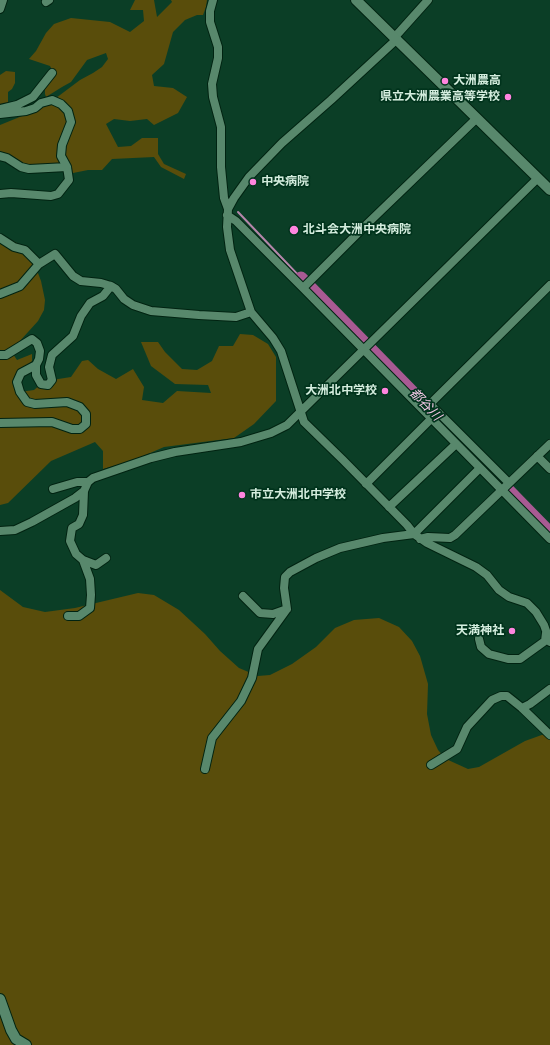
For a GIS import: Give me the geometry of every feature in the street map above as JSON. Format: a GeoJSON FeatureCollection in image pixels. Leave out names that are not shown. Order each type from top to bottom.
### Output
{"type":"FeatureCollection","features":[{"type":"Feature","properties":{"kind":"street"},"geometry":{"type":"LineString","coordinates":[[0,9],[3,0]]}},
{"type":"Feature","properties":{"kind":"street"},"geometry":{"type":"LineString","coordinates":[[213,0],[210,11],[210,22],[218,47],[218,58],[212,84],[213,97],[220,127],[221,167],[224,198],[228,212],[306,285],[506,487],[550,539]]}},
{"type":"Feature","properties":{"kind":"street"},"geometry":{"type":"LineString","coordinates":[[356,0],[550,190]]}},
{"type":"Feature","properties":{"kind":"street"},"geometry":{"type":"LineString","coordinates":[[428,0],[395,39],[262,163],[234,198],[228,212],[227,227],[230,250],[251,312],[273,338],[281,351],[304,422],[417,536],[426,543],[476,567],[487,575],[499,590],[509,597],[527,603],[536,612],[550,642]]}},
{"type":"Feature","properties":{"kind":"street"},"geometry":{"type":"LineString","coordinates":[[0,109],[22,103],[33,97],[52,73]]}},
{"type":"Feature","properties":{"kind":"street"},"geometry":{"type":"LineString","coordinates":[[0,114],[26,112],[42,103],[52,100],[61,104],[68,111],[70,122],[62,145],[61,156],[67,168],[69,180],[58,194],[51,196],[10,193],[0,194]]}},
{"type":"Feature","properties":{"kind":"street"},"geometry":{"type":"LineString","coordinates":[[306,285],[366,224],[477,118]]}},
{"type":"Feature","properties":{"kind":"street"},"geometry":{"type":"LineString","coordinates":[[0,156],[7,158],[21,167],[29,169],[67,168]]}},
{"type":"Feature","properties":{"kind":"street"},"geometry":{"type":"LineString","coordinates":[[0,531],[15,530],[32,522],[75,498],[84,490],[88,482],[104,473],[175,452],[241,442],[271,433],[287,425],[367,348],[538,178]]}},
{"type":"Feature","properties":{"kind":"street"},"geometry":{"type":"LineString","coordinates":[[0,238],[14,247],[25,250],[38,264]]}},
{"type":"Feature","properties":{"kind":"street"},"geometry":{"type":"LineString","coordinates":[[0,294],[20,286],[38,264],[55,254],[73,276],[81,281],[101,283],[111,286],[116,289],[124,299],[133,305],[151,311],[236,317],[251,312]]}},
{"type":"Feature","properties":{"kind":"street"},"geometry":{"type":"LineString","coordinates":[[427,407],[550,285]]}},
{"type":"Feature","properties":{"kind":"street"},"geometry":{"type":"LineString","coordinates":[[0,355],[6,355],[32,339],[37,343],[40,352],[36,365],[36,375],[40,384],[48,385],[52,380],[49,367],[52,355],[73,336],[81,316],[90,303],[103,296],[111,286]]}},
{"type":"Feature","properties":{"kind":"street"},"geometry":{"type":"LineString","coordinates":[[0,423],[52,422],[72,429],[80,429],[86,424],[86,414],[80,407],[67,402],[35,404],[27,402],[20,392],[17,382],[21,373],[36,365]]}},
{"type":"Feature","properties":{"kind":"street"},"geometry":{"type":"LineString","coordinates":[[427,407],[431,418],[456,444],[480,468],[506,487]]}},
{"type":"Feature","properties":{"kind":"street"},"geometry":{"type":"LineString","coordinates":[[366,484],[431,418]]}},
{"type":"Feature","properties":{"kind":"street"},"geometry":{"type":"LineString","coordinates":[[389,507],[456,444]]}},
{"type":"Feature","properties":{"kind":"street"},"geometry":{"type":"LineString","coordinates":[[205,769],[212,738],[240,701],[252,678],[258,649],[286,609],[284,588],[285,577],[290,572],[316,558],[340,548],[383,538],[417,536],[450,538],[455,535],[550,444]]}},
{"type":"Feature","properties":{"kind":"street"},"geometry":{"type":"LineString","coordinates":[[537,456],[550,469]]}},
{"type":"Feature","properties":{"kind":"street"},"geometry":{"type":"LineString","coordinates":[[417,536],[480,468]]}},
{"type":"Feature","properties":{"kind":"street"},"geometry":{"type":"LineString","coordinates":[[53,489],[77,482],[88,482]]}},
{"type":"Feature","properties":{"kind":"street"},"geometry":{"type":"LineString","coordinates":[[84,490],[83,515],[79,524],[72,528],[70,541],[76,554],[83,560],[96,565],[106,558]]}},
{"type":"Feature","properties":{"kind":"street"},"geometry":{"type":"LineString","coordinates":[[68,616],[79,616],[90,608],[90,579],[83,560]]}},
{"type":"Feature","properties":{"kind":"street"},"geometry":{"type":"LineString","coordinates":[[243,596],[260,612],[273,614],[286,609]]}},
{"type":"Feature","properties":{"kind":"street"},"geometry":{"type":"LineString","coordinates":[[479,639],[481,647],[489,654],[508,659],[520,659],[545,641],[546,633]]}},
{"type":"Feature","properties":{"kind":"street"},"geometry":{"type":"LineString","coordinates":[[522,708],[550,689]]}},
{"type":"Feature","properties":{"kind":"street"},"geometry":{"type":"LineString","coordinates":[[431,765],[457,749],[467,726],[492,700],[501,696],[507,696],[550,735]]}},
{"type":"Feature","properties":{"kind":"street"},"geometry":{"type":"LineString","coordinates":[[0,999],[11,1030],[16,1039],[26,1045]]}},
{"type":"Feature","properties":{"kind":"shaded area"},"geometry":{"type":"Polygon","coordinates":[[[135,0],[154,0],[157,17],[172,2],[171,0],[207,0],[203,15],[197,15],[185,20],[173,32],[164,64],[152,75],[154,86],[173,88],[187,97],[178,113],[154,125],[147,119],[130,121],[114,119],[106,124],[118,147],[131,146],[142,138],[158,138],[158,154],[164,164],[186,174],[184,179],[161,167],[154,157],[112,159],[102,170],[88,170],[73,173],[68,166],[22,164],[0,155],[0,125],[27,114],[52,101],[80,80],[102,67],[108,59],[106,53],[87,60],[71,82],[46,97],[45,87],[55,75],[50,66],[29,59],[36,51],[46,33],[54,24],[71,18],[110,22],[130,32],[144,21],[143,10],[130,10],[135,0]]]}},
{"type":"Feature","properties":{"kind":"shaded area"},"geometry":{"type":"Polygon","coordinates":[[[6,71],[15,72],[15,83],[12,89],[8,92],[8,103],[0,105],[0,75],[6,71]]]}},
{"type":"Feature","properties":{"kind":"shaded area"},"geometry":{"type":"Polygon","coordinates":[[[0,234],[17,243],[33,260],[41,281],[45,300],[44,310],[38,321],[19,342],[0,355],[0,234]]]}},
{"type":"Feature","properties":{"kind":"shaded area"},"geometry":{"type":"Polygon","coordinates":[[[240,334],[253,335],[268,344],[276,357],[276,401],[254,424],[234,438],[164,447],[134,460],[103,469],[103,451],[95,442],[51,461],[8,503],[0,505],[0,355],[11,351],[17,360],[32,354],[32,361],[21,373],[20,392],[34,390],[41,384],[52,380],[71,377],[82,361],[88,360],[98,369],[116,379],[133,369],[144,387],[142,400],[163,403],[177,391],[211,393],[208,385],[175,384],[151,366],[141,342],[158,342],[165,352],[182,369],[197,370],[212,361],[219,346],[233,346],[240,334]]]}},
{"type":"Feature","properties":{"kind":"shaded area"},"geometry":{"type":"Polygon","coordinates":[[[0,590],[23,607],[45,612],[75,608],[138,593],[154,595],[179,610],[239,668],[258,676],[270,675],[292,664],[316,647],[335,628],[354,620],[379,618],[399,627],[412,641],[420,656],[428,684],[427,714],[431,735],[438,750],[446,759],[468,769],[479,767],[525,741],[550,732],[550,1045],[0,1045],[0,590]]]}},
{"type":"Feature","properties":{"kind":"waterway"},"geometry":{"type":"LineString","coordinates":[[238,212],[301,278]]}},
{"type":"Feature","properties":{"kind":"waterway","name":"都谷川"},"geometry":{"type":"LineString","coordinates":[[301,278],[550,533]]}},
{"type":"Feature","properties":{"kind":"place","name":"大洲農高"},"geometry":{"type":"Point","coordinates":[445,81]}},
{"type":"Feature","properties":{"kind":"place","name":"県立大洲農業高等学校"},"geometry":{"type":"Point","coordinates":[508,97]}},
{"type":"Feature","properties":{"kind":"place","name":"中央病院"},"geometry":{"type":"Point","coordinates":[253,182]}},
{"type":"Feature","properties":{"kind":"place","name":"北斗会大洲中央病院"},"geometry":{"type":"Point","coordinates":[294,230]}},
{"type":"Feature","properties":{"kind":"place","name":"大洲北中学校"},"geometry":{"type":"Point","coordinates":[385,391]}},
{"type":"Feature","properties":{"kind":"place","name":"市立大洲北中学校"},"geometry":{"type":"Point","coordinates":[242,495]}},
{"type":"Feature","properties":{"kind":"place","name":"天満神社"},"geometry":{"type":"Point","coordinates":[512,631]}}]}
